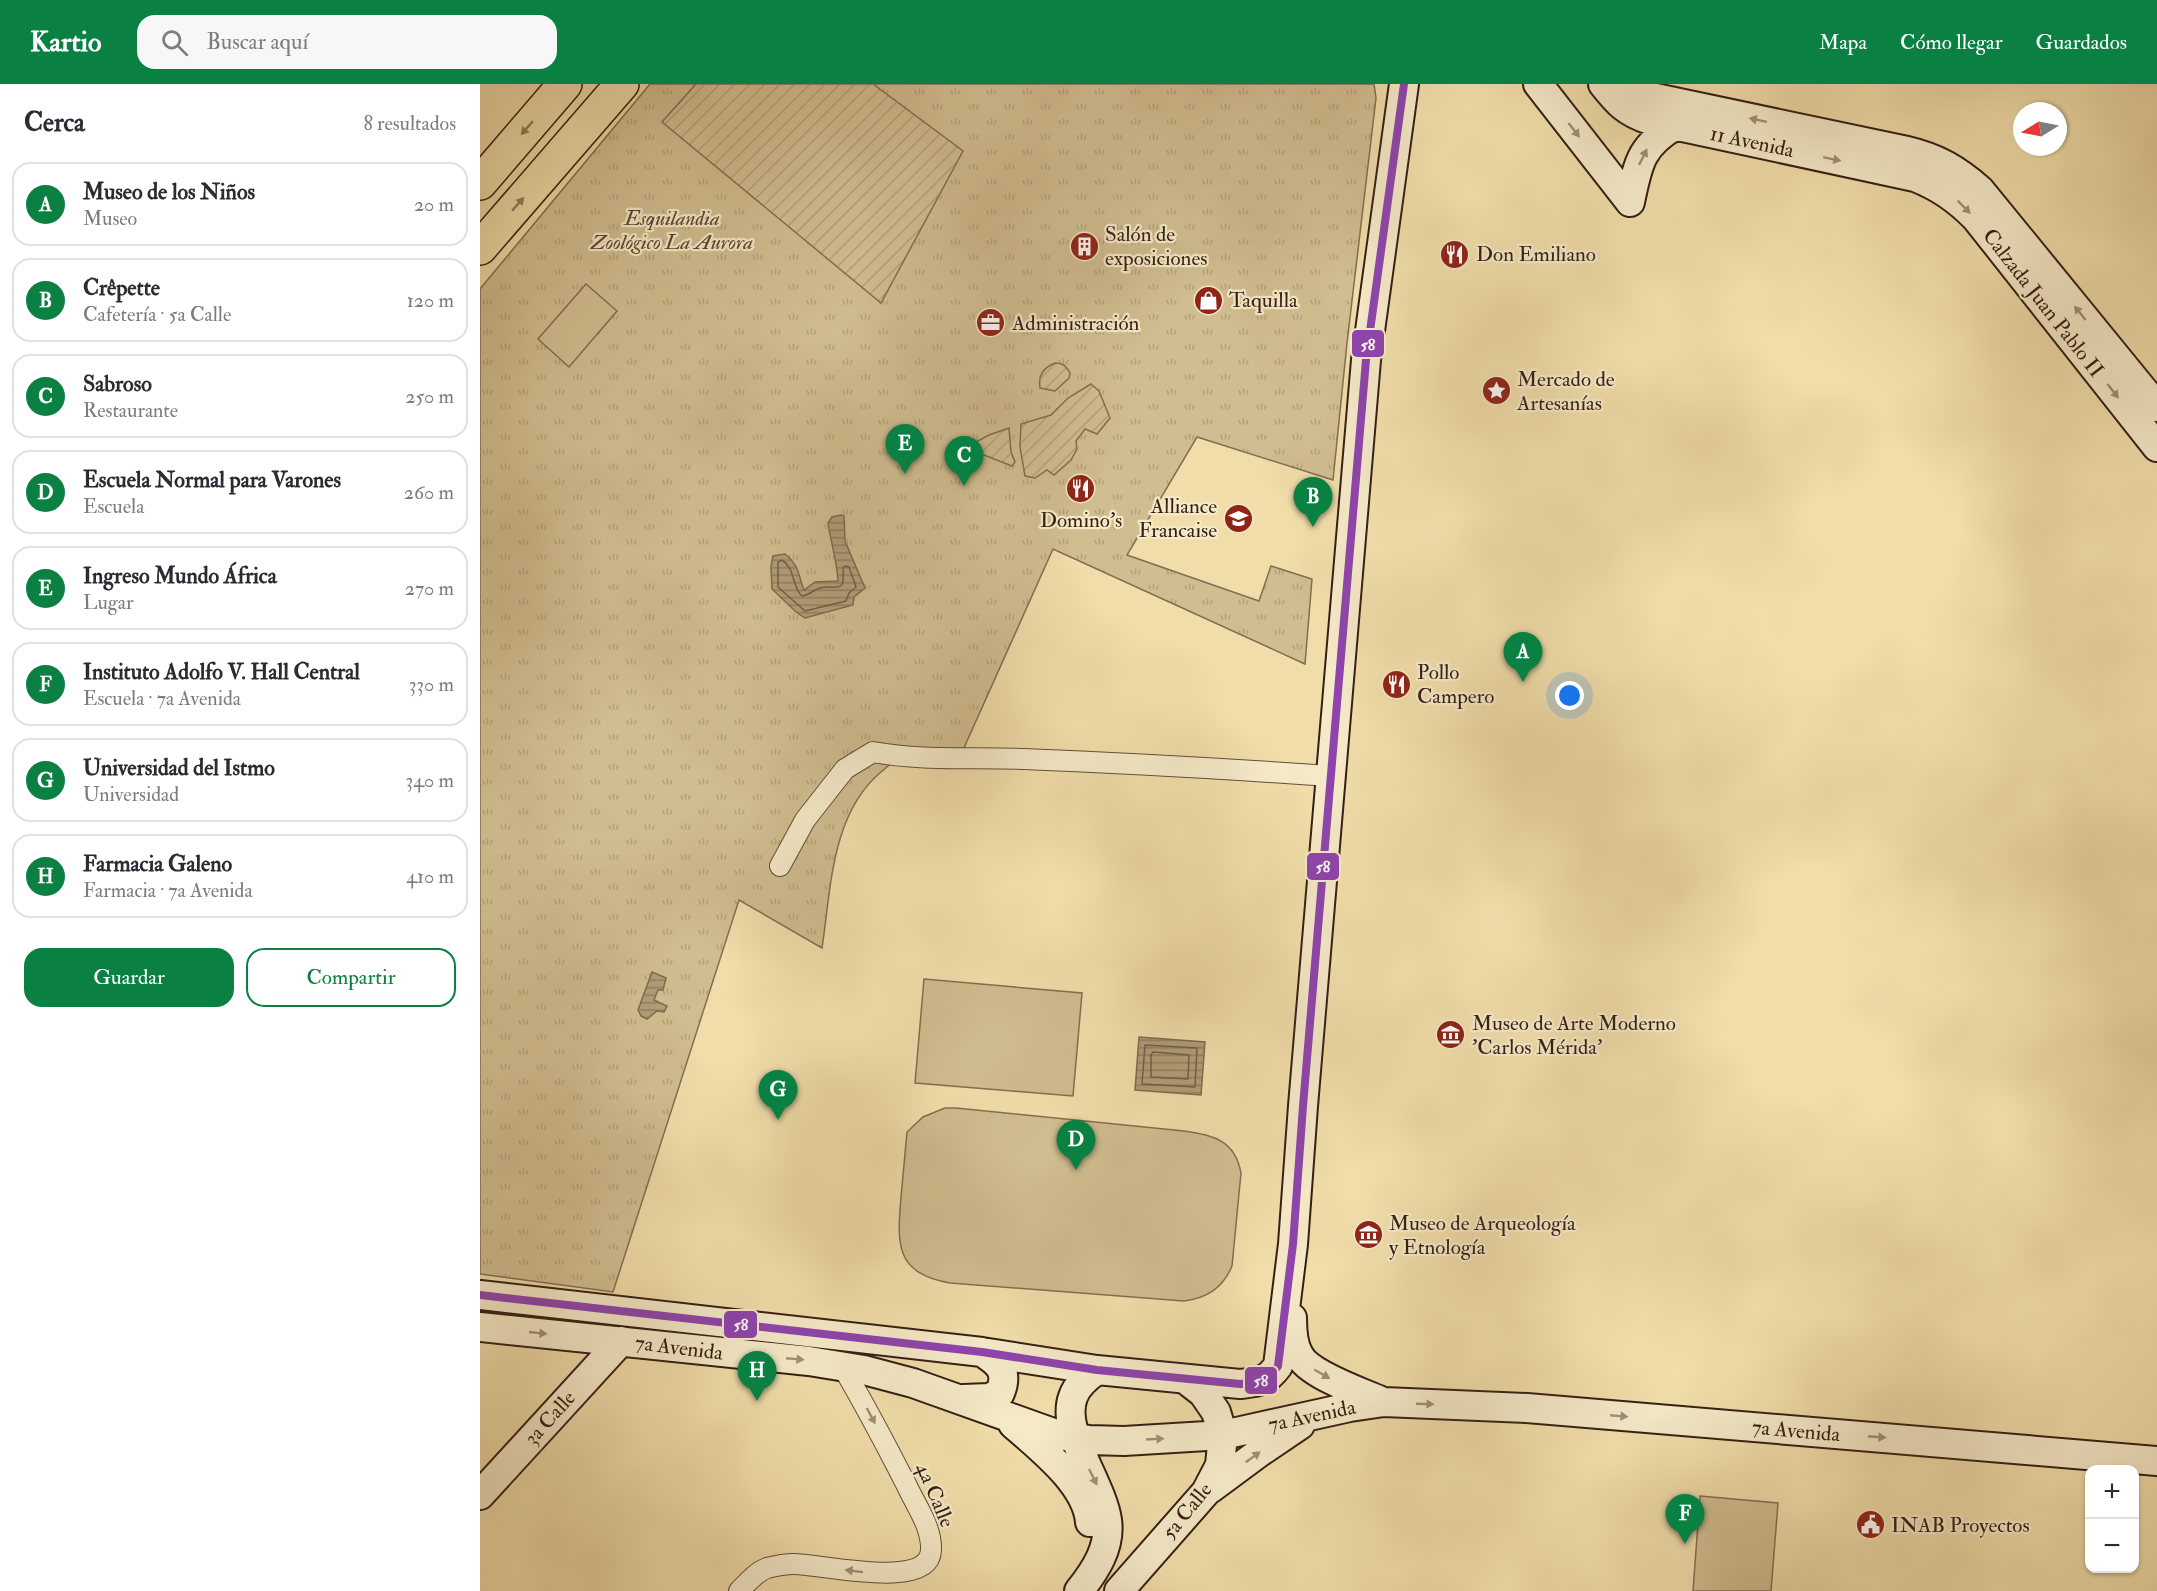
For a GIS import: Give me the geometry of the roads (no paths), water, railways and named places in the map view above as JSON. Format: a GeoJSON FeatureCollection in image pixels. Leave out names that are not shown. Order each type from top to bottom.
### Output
{"type":"FeatureCollection","features":[{"type":"Feature","properties":{"kind":"highway"},"geometry":{"type":"LineString","coordinates":[[480,183],[565,84]]}},
{"type":"Feature","properties":{"kind":"highway"},"geometry":{"type":"LineString","coordinates":[[480,248],[622,84]]}},
{"type":"Feature","properties":{"kind":"main road"},"geometry":{"type":"LineString","coordinates":[[1366,360],[1364,300],[1389,84]]}},
{"type":"Feature","properties":{"kind":"main road"},"geometry":{"type":"LineString","coordinates":[[1185,1379],[1259,1382],[1270,1376],[1278,1365],[1293,1244],[1366,360],[1404,84]]}},
{"type":"Feature","properties":{"kind":"main road"},"geometry":{"type":"LineString","coordinates":[[1538,84],[1630,202],[1636,173],[1644,154],[1657,137],[1676,125]]}},
{"type":"Feature","properties":{"kind":"main road","name":"11 Avenida"},"geometry":{"type":"LineString","coordinates":[[1603,84],[1619,104],[1632,114],[1650,120],[1915,177]]}},
{"type":"Feature","properties":{"kind":"main road","name":"11 Avenida"},"geometry":{"type":"LineString","coordinates":[[1629,84],[1651,97],[1907,151],[1938,160]]}},
{"type":"Feature","properties":{"kind":"main road","name":"Calzada Juan Pablo II"},"geometry":{"type":"LineString","coordinates":[[1938,160],[1980,190],[2157,407]]}},
{"type":"Feature","properties":{"kind":"main road","name":"Calzada Juan Pablo II"},"geometry":{"type":"LineString","coordinates":[[1915,177],[1935,185],[1958,200],[1976,218],[2157,447]]}},
{"type":"Feature","properties":{"kind":"main road"},"geometry":{"type":"LineString","coordinates":[[1293,1244],[1292,1330],[1298,1354],[1306,1365],[1335,1381],[1384,1402]]}},
{"type":"Feature","properties":{"kind":"main road","name":"7a Avenida"},"geometry":{"type":"LineString","coordinates":[[480,1295],[982,1352],[1097,1370],[1185,1379]]}},
{"type":"Feature","properties":{"kind":"main road","name":"7a Avenida"},"geometry":{"type":"LineString","coordinates":[[480,1327],[842,1366],[903,1380],[1059,1435],[1076,1438],[1124,1441],[1223,1435],[1350,1407],[1384,1402],[1527,1408],[2157,1461]]}},
{"type":"Feature","properties":{"kind":"main road","name":"3a Calle"},"geometry":{"type":"LineString","coordinates":[[480,1495],[621,1341]]}},
{"type":"Feature","properties":{"kind":"main road"},"geometry":{"type":"LineString","coordinates":[[961,1399],[989,1398],[1000,1393],[1004,1384],[1003,1373],[998,1362],[982,1352]]}},
{"type":"Feature","properties":{"kind":"main road"},"geometry":{"type":"LineString","coordinates":[[1084,1585],[1104,1553],[1108,1522],[1101,1493],[1076,1438],[1070,1416],[1072,1398],[1083,1380],[1097,1370]]}},
{"type":"Feature","properties":{"kind":"main road","name":"5a Calle"},"geometry":{"type":"LineString","coordinates":[[1119,1591],[1206,1492],[1220,1465],[1223,1435],[1216,1412],[1203,1393],[1185,1379]]}},
{"type":"Feature","properties":{"kind":"main road"},"geometry":{"type":"LineString","coordinates":[[1001,1413],[1066,1474],[1078,1491],[1090,1517],[1092,1543],[1084,1585]]}},
{"type":"Feature","properties":{"kind":"main road"},"geometry":{"type":"LineString","coordinates":[[1206,1492],[1260,1452],[1316,1415]]}},
{"type":"Feature","properties":{"kind":"street"},"geometry":{"type":"LineString","coordinates":[[780,866],[805,820],[844,769],[873,752],[896,756],[978,757],[1206,767],[1330,776]]}},
{"type":"Feature","properties":{"kind":"street","name":"4a Calle"},"geometry":{"type":"LineString","coordinates":[[739,1591],[749,1580],[766,1568],[794,1564],[885,1575],[911,1573],[927,1563],[931,1551],[928,1528],[870,1413],[842,1366]]}},
{"type":"Feature","properties":{"kind":"water"},"geometry":{"type":"Polygon","coordinates":[[[844,516],[845,541],[865,588],[854,597],[853,605],[805,618],[772,589],[773,556],[785,554],[790,558],[798,570],[804,590],[815,582],[838,581],[828,523],[832,517],[844,516]]]}},
{"type":"Feature","properties":{"kind":"water"},"geometry":{"type":"Polygon","coordinates":[[[652,972],[666,978],[663,990],[658,990],[654,1000],[667,1006],[664,1012],[657,1011],[647,1019],[641,1016],[638,1010],[652,972]]]}},
{"type":"Feature","properties":{"kind":"water"},"geometry":{"type":"Polygon","coordinates":[[[1139,1037],[1205,1042],[1201,1095],[1135,1090],[1139,1037]]]}},
{"type":"Feature","properties":{"kind":"place","name":"Salón de exposiciones"},"geometry":{"type":"Point","coordinates":[1084,246]}},
{"type":"Feature","properties":{"kind":"place","name":"Don Emiliano"},"geometry":{"type":"Point","coordinates":[1455,254]}},
{"type":"Feature","properties":{"kind":"place","name":"Taquilla"},"geometry":{"type":"Point","coordinates":[1208,300]}},
{"type":"Feature","properties":{"kind":"place","name":"Administración"},"geometry":{"type":"Point","coordinates":[991,323]}},
{"type":"Feature","properties":{"kind":"place","name":"Mercado de Artesanías"},"geometry":{"type":"Point","coordinates":[1496,391]}},
{"type":"Feature","properties":{"kind":"place","name":"Ingreso Mundo África"},"geometry":{"type":"Point","coordinates":[905,474]}},
{"type":"Feature","properties":{"kind":"place","name":"Sabroso"},"geometry":{"type":"Point","coordinates":[964,486]}},
{"type":"Feature","properties":{"kind":"place","name":"Domino's"},"geometry":{"type":"Point","coordinates":[1081,489]}},
{"type":"Feature","properties":{"kind":"place","name":"Alliance Francaise"},"geometry":{"type":"Point","coordinates":[1238,518]}},
{"type":"Feature","properties":{"kind":"place","name":"Crêpette"},"geometry":{"type":"Point","coordinates":[1313,527]}},
{"type":"Feature","properties":{"kind":"place","name":"Museo de los Niños"},"geometry":{"type":"Point","coordinates":[1523,682]}},
{"type":"Feature","properties":{"kind":"place","name":"Pollo Campero"},"geometry":{"type":"Point","coordinates":[1396,684]}},
{"type":"Feature","properties":{"kind":"place","name":"Museo de Arte Moderno 'Carlos Mérida'"},"geometry":{"type":"Point","coordinates":[1451,1035]}},
{"type":"Feature","properties":{"kind":"place","name":"Universidad del Istmo"},"geometry":{"type":"Point","coordinates":[778,1120]}},
{"type":"Feature","properties":{"kind":"place","name":"Escuela Normal para Varones"},"geometry":{"type":"Point","coordinates":[1076,1170]}},
{"type":"Feature","properties":{"kind":"place","name":"Museo de Arqueología y Etnología"},"geometry":{"type":"Point","coordinates":[1368,1235]}},
{"type":"Feature","properties":{"kind":"place","name":"Farmacia Galeno"},"geometry":{"type":"Point","coordinates":[757,1401]}},
{"type":"Feature","properties":{"kind":"place","name":"INAB Proyectos"},"geometry":{"type":"Point","coordinates":[1870,1525]}},
{"type":"Feature","properties":{"kind":"place","name":"Instituto Adolfo V. Hall Central"},"geometry":{"type":"Point","coordinates":[1685,1544]}},
{"type":"Feature","properties":{"kind":"park label","name":"Esquilandia Zoológico La Aurora"},"geometry":{"type":"Point","coordinates":[672,230]}}]}
